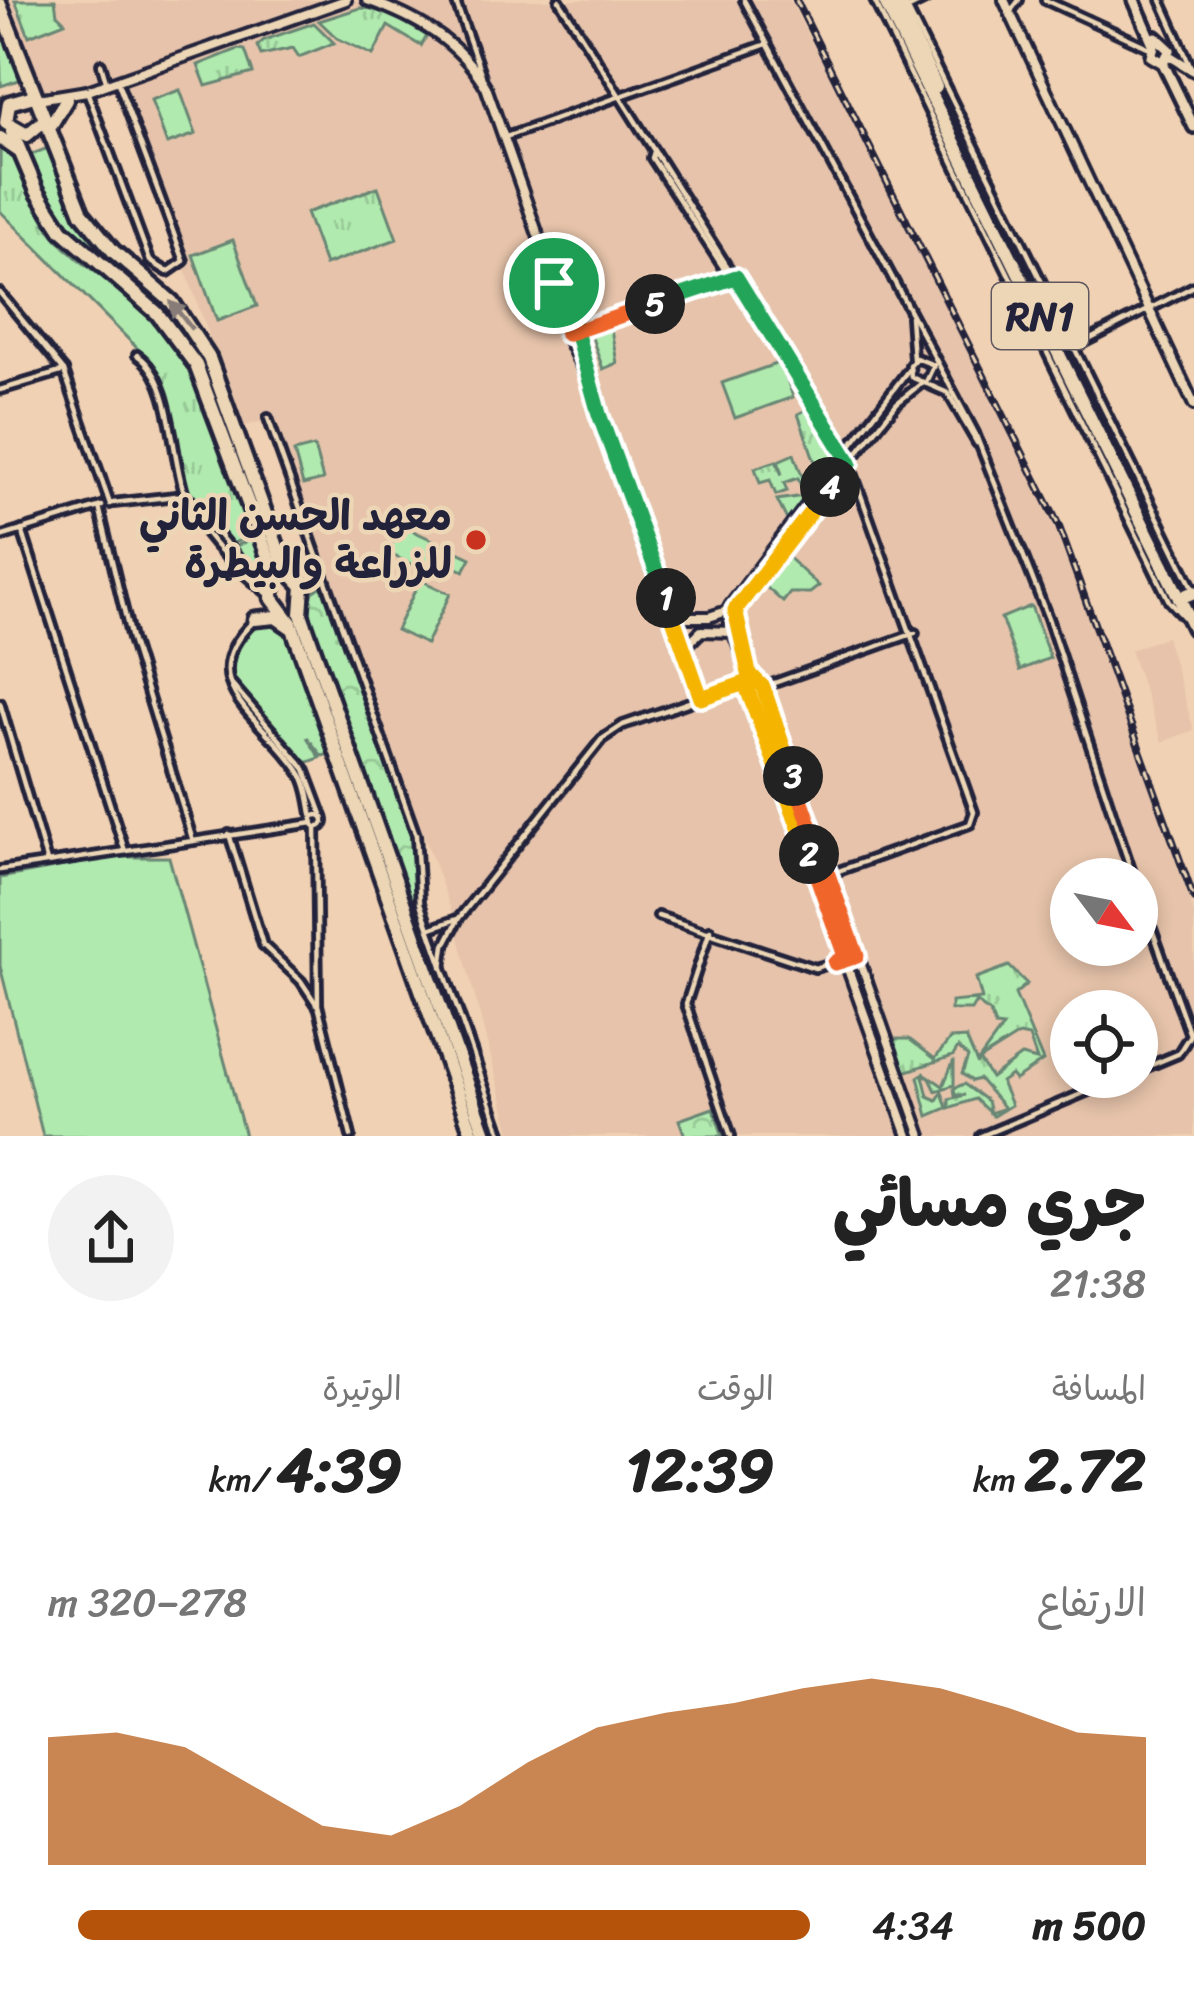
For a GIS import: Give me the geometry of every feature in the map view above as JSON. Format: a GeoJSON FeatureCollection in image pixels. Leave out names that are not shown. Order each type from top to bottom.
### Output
{"type":"FeatureCollection","features":[{"type":"Feature","properties":{"kind":"main road","name":"RN1"},"geometry":{"type":"LineString","coordinates":[[884,0],[1122,493],[1192,619]]}},
{"type":"Feature","properties":{"kind":"main road"},"geometry":{"type":"LineString","coordinates":[[1134,0],[1155,46],[1153,59],[1167,59]]}},
{"type":"Feature","properties":{"kind":"main road"},"geometry":{"type":"LineString","coordinates":[[0,4],[52,144],[92,226],[163,293],[200,342],[305,586],[486,1136]]}},
{"type":"Feature","properties":{"kind":"main road","name":"RN1"},"geometry":{"type":"LineString","coordinates":[[904,9],[1192,593],[1192,619]]}},
{"type":"Feature","properties":{"kind":"main road"},"geometry":{"type":"LineString","coordinates":[[1155,46],[1168,47],[1167,59],[1194,127]]}},
{"type":"Feature","properties":{"kind":"main road"},"geometry":{"type":"LineString","coordinates":[[1167,59],[1194,113]]}},
{"type":"Feature","properties":{"kind":"main road"},"geometry":{"type":"LineString","coordinates":[[36,98],[17,96],[3,105],[6,133],[62,230],[157,313],[196,365],[271,563],[276,596],[294,630],[473,1136]]}},
{"type":"Feature","properties":{"kind":"main road"},"geometry":{"type":"LineString","coordinates":[[52,144],[52,117],[68,98]]}},
{"type":"Feature","properties":{"kind":"main road"},"geometry":{"type":"LineString","coordinates":[[6,133],[32,134],[45,118]]}},
{"type":"Feature","properties":{"kind":"main road"},"geometry":{"type":"LineString","coordinates":[[252,575],[264,575],[271,563]]}},
{"type":"Feature","properties":{"kind":"main road"},"geometry":{"type":"LineString","coordinates":[[276,596],[305,586]]}},
{"type":"Feature","properties":{"kind":"main road"},"geometry":{"type":"LineString","coordinates":[[276,596],[305,586]]}},
{"type":"Feature","properties":{"kind":"main road"},"geometry":{"type":"LineString","coordinates":[[258,617],[276,617],[294,630]]}},
{"type":"Feature","properties":{"kind":"street"},"geometry":{"type":"LineString","coordinates":[[36,98],[68,98],[349,0]]}},
{"type":"Feature","properties":{"kind":"street"},"geometry":{"type":"LineString","coordinates":[[368,0],[386,1],[454,46],[486,87]]}},
{"type":"Feature","properties":{"kind":"street"},"geometry":{"type":"LineString","coordinates":[[454,0],[701,698]]}},
{"type":"Feature","properties":{"kind":"street"},"geometry":{"type":"LineString","coordinates":[[560,0],[849,459],[914,633],[975,818],[827,875]]}},
{"type":"Feature","properties":{"kind":"street"},"geometry":{"type":"LineString","coordinates":[[744,0],[980,448],[1052,629],[1128,858]]}},
{"type":"Feature","properties":{"kind":"street"},"geometry":{"type":"LineString","coordinates":[[874,0],[1122,493]]}},
{"type":"Feature","properties":{"kind":"street"},"geometry":{"type":"LineString","coordinates":[[904,9],[925,0]]}},
{"type":"Feature","properties":{"kind":"street"},"geometry":{"type":"LineString","coordinates":[[1004,0],[1194,405]]}},
{"type":"Feature","properties":{"kind":"street"},"geometry":{"type":"LineString","coordinates":[[1010,12],[1019,0]]}},
{"type":"Feature","properties":{"kind":"street"},"geometry":{"type":"LineString","coordinates":[[1045,0],[1155,46]]}},
{"type":"Feature","properties":{"kind":"street"},"geometry":{"type":"LineString","coordinates":[[1160,0],[1193,71]]}},
{"type":"Feature","properties":{"kind":"street"},"geometry":{"type":"LineString","coordinates":[[502,138],[767,44]]}},
{"type":"Feature","properties":{"kind":"street"},"geometry":{"type":"LineString","coordinates":[[1167,59],[1193,71]]}},
{"type":"Feature","properties":{"kind":"street"},"geometry":{"type":"LineString","coordinates":[[86,92],[151,264],[163,272],[178,269],[184,261],[112,82],[100,64]]}},
{"type":"Feature","properties":{"kind":"street"},"geometry":{"type":"LineString","coordinates":[[45,118],[68,98]]}},
{"type":"Feature","properties":{"kind":"street"},"geometry":{"type":"LineString","coordinates":[[572,332],[734,278]]}},
{"type":"Feature","properties":{"kind":"street"},"geometry":{"type":"LineString","coordinates":[[1073,348],[1194,286]]}},
{"type":"Feature","properties":{"kind":"street"},"geometry":{"type":"LineString","coordinates":[[0,293],[64,371],[110,504]]}},
{"type":"Feature","properties":{"kind":"street"},"geometry":{"type":"LineString","coordinates":[[849,459],[909,370],[909,310]]}},
{"type":"Feature","properties":{"kind":"street"},"geometry":{"type":"LineString","coordinates":[[1051,311],[1183,579]]}},
{"type":"Feature","properties":{"kind":"street"},"geometry":{"type":"LineString","coordinates":[[137,355],[158,372],[184,495],[232,562],[276,596]]}},
{"type":"Feature","properties":{"kind":"street"},"geometry":{"type":"LineString","coordinates":[[912,361],[934,360]]}},
{"type":"Feature","properties":{"kind":"street"},"geometry":{"type":"LineString","coordinates":[[921,1136],[748,682],[732,633],[730,609],[904,394],[934,373],[934,360]]}},
{"type":"Feature","properties":{"kind":"street"},"geometry":{"type":"LineString","coordinates":[[909,370],[953,399],[980,448]]}},
{"type":"Feature","properties":{"kind":"street"},"geometry":{"type":"LineString","coordinates":[[0,390],[64,371]]}},
{"type":"Feature","properties":{"kind":"street"},"geometry":{"type":"LineString","coordinates":[[268,418],[418,842],[417,890],[502,1136]]}},
{"type":"Feature","properties":{"kind":"street"},"geometry":{"type":"LineString","coordinates":[[0,537],[110,504],[184,495]]}},
{"type":"Feature","properties":{"kind":"street"},"geometry":{"type":"LineString","coordinates":[[184,495],[252,575],[276,596]]}},
{"type":"Feature","properties":{"kind":"street"},"geometry":{"type":"LineString","coordinates":[[99,507],[131,640],[193,841]]}},
{"type":"Feature","properties":{"kind":"street"},"geometry":{"type":"LineString","coordinates":[[22,530],[125,851]]}},
{"type":"Feature","properties":{"kind":"street"},"geometry":{"type":"LineString","coordinates":[[305,586],[326,580]]}},
{"type":"Feature","properties":{"kind":"street"},"geometry":{"type":"LineString","coordinates":[[276,596],[230,654],[231,683],[238,701],[301,772],[314,823],[318,1006],[351,1136]]}},
{"type":"Feature","properties":{"kind":"street"},"geometry":{"type":"LineString","coordinates":[[678,617],[730,609]]}},
{"type":"Feature","properties":{"kind":"street"},"geometry":{"type":"LineString","coordinates":[[670,610],[707,630],[732,633]]}},
{"type":"Feature","properties":{"kind":"street"},"geometry":{"type":"LineString","coordinates":[[684,648],[707,630]]}},
{"type":"Feature","properties":{"kind":"street"},"geometry":{"type":"LineString","coordinates":[[442,968],[445,945],[459,918],[609,733],[748,682],[761,685],[914,633]]}},
{"type":"Feature","properties":{"kind":"street"},"geometry":{"type":"LineString","coordinates":[[0,870],[314,823],[323,817],[307,773],[231,683]]}},
{"type":"Feature","properties":{"kind":"street"},"geometry":{"type":"LineString","coordinates":[[761,685],[827,875],[908,1136]]}},
{"type":"Feature","properties":{"kind":"street"},"geometry":{"type":"LineString","coordinates":[[0,703],[47,862]]}},
{"type":"Feature","properties":{"kind":"street"},"geometry":{"type":"LineString","coordinates":[[229,834],[260,940],[318,1006]]}},
{"type":"Feature","properties":{"kind":"street"},"geometry":{"type":"LineString","coordinates":[[658,916],[815,968],[851,956]]}},
{"type":"Feature","properties":{"kind":"street"},"geometry":{"type":"LineString","coordinates":[[429,929],[459,918]]}},
{"type":"Feature","properties":{"kind":"street"},"geometry":{"type":"LineString","coordinates":[[710,930],[686,1004],[731,1136]]}},
{"type":"Feature","properties":{"kind":"street"},"geometry":{"type":"LineString","coordinates":[[1158,945],[1190,1035],[1178,1054],[1158,1062]]}},
{"type":"Feature","properties":{"kind":"street"},"geometry":{"type":"LineString","coordinates":[[981,1136],[1072,1098]]}},
{"type":"Feature","properties":{"kind":"shaded area"},"geometry":{"type":"Polygon","coordinates":[[[9,0],[326,0],[49,96],[42,92],[9,0]]]}},
{"type":"Feature","properties":{"kind":"shaded area"},"geometry":{"type":"Polygon","coordinates":[[[350,0],[790,0],[1015,438],[1075,576],[1194,914],[1194,1136],[512,1136],[453,915],[369,685],[266,420],[242,427],[117,80],[350,0]]]}},
{"type":"Feature","properties":{"kind":"shaded area"},"geometry":{"type":"Polygon","coordinates":[[[1166,637],[1194,730],[1162,742],[1130,650],[1166,637]]]}},
{"type":"Feature","properties":{"kind":"green space"},"geometry":{"type":"Polygon","coordinates":[[[15,0],[55,0],[57,14],[65,22],[29,36],[15,0]]]}},
{"type":"Feature","properties":{"kind":"green space"},"geometry":{"type":"Polygon","coordinates":[[[360,8],[385,10],[427,36],[421,46],[388,26],[373,55],[337,38],[319,21],[360,8]]]}},
{"type":"Feature","properties":{"kind":"green space"},"geometry":{"type":"Polygon","coordinates":[[[0,16],[22,79],[1,86],[0,16]]]}},
{"type":"Feature","properties":{"kind":"green space"},"geometry":{"type":"Polygon","coordinates":[[[314,23],[334,43],[299,57],[293,48],[261,55],[257,46],[264,40],[314,23]]]}},
{"type":"Feature","properties":{"kind":"green space"},"geometry":{"type":"Polygon","coordinates":[[[245,50],[253,73],[206,86],[198,65],[245,50]]]}},
{"type":"Feature","properties":{"kind":"green space"},"geometry":{"type":"Polygon","coordinates":[[[180,90],[196,134],[167,144],[151,100],[180,90]]]}},
{"type":"Feature","properties":{"kind":"green space"},"geometry":{"type":"Polygon","coordinates":[[[0,144],[16,161],[43,220],[60,242],[147,313],[185,363],[212,418],[253,535],[229,545],[187,489],[166,396],[147,358],[0,211],[0,144]]]}},
{"type":"Feature","properties":{"kind":"green space"},"geometry":{"type":"Polygon","coordinates":[[[48,148],[75,209],[167,303],[204,357],[198,360],[81,241],[27,156],[48,148]]]}},
{"type":"Feature","properties":{"kind":"green space"},"geometry":{"type":"Polygon","coordinates":[[[378,187],[397,239],[325,265],[306,213],[378,187]]]}},
{"type":"Feature","properties":{"kind":"green space"},"geometry":{"type":"Polygon","coordinates":[[[233,240],[257,306],[217,321],[193,255],[233,240]]]}},
{"type":"Feature","properties":{"kind":"green space"},"geometry":{"type":"Polygon","coordinates":[[[611,329],[617,363],[603,369],[591,335],[611,329]]]}},
{"type":"Feature","properties":{"kind":"green space"},"geometry":{"type":"Polygon","coordinates":[[[781,362],[793,397],[735,418],[722,383],[781,362]]]}},
{"type":"Feature","properties":{"kind":"green space"},"geometry":{"type":"Polygon","coordinates":[[[810,408],[841,457],[789,524],[777,500],[804,496],[798,478],[784,483],[787,491],[776,495],[770,480],[760,483],[755,468],[776,461],[782,475],[778,461],[794,454],[804,481],[820,476],[798,414],[810,408]]]}},
{"type":"Feature","properties":{"kind":"green space"},"geometry":{"type":"Polygon","coordinates":[[[314,447],[323,480],[303,485],[294,452],[314,447]]]}},
{"type":"Feature","properties":{"kind":"green space"},"geometry":{"type":"Polygon","coordinates":[[[396,523],[471,558],[464,571],[447,563],[440,578],[390,554],[396,523]]]}},
{"type":"Feature","properties":{"kind":"green space"},"geometry":{"type":"Polygon","coordinates":[[[254,538],[262,571],[253,571],[231,548],[254,538]]]}},
{"type":"Feature","properties":{"kind":"green space"},"geometry":{"type":"Polygon","coordinates":[[[784,554],[819,586],[810,593],[790,593],[783,602],[765,586],[765,577],[784,554]]]}},
{"type":"Feature","properties":{"kind":"green space"},"geometry":{"type":"Polygon","coordinates":[[[420,580],[450,594],[426,644],[396,630],[420,580]]]}},
{"type":"Feature","properties":{"kind":"green space"},"geometry":{"type":"Polygon","coordinates":[[[322,586],[413,841],[417,905],[469,1055],[465,1057],[308,612],[313,592],[322,586]]]}},
{"type":"Feature","properties":{"kind":"green space"},"geometry":{"type":"Polygon","coordinates":[[[1031,606],[1050,658],[1020,670],[1001,618],[1031,606]]]}},
{"type":"Feature","properties":{"kind":"green space"},"geometry":{"type":"Polygon","coordinates":[[[271,621],[286,628],[331,754],[322,756],[307,737],[320,758],[300,765],[243,705],[229,672],[241,638],[253,627],[271,621]]]}},
{"type":"Feature","properties":{"kind":"green space"},"geometry":{"type":"Polygon","coordinates":[[[113,857],[169,857],[245,1136],[43,1136],[0,966],[0,878],[113,857]]]}},
{"type":"Feature","properties":{"kind":"green space"},"geometry":{"type":"Polygon","coordinates":[[[1009,966],[1027,984],[1015,994],[1043,1061],[1015,1080],[1011,1075],[1001,1082],[1011,1105],[993,1116],[975,1099],[949,1108],[949,1099],[965,1095],[955,1095],[954,1088],[964,1084],[987,1101],[990,1113],[1004,1108],[979,1079],[972,1081],[962,1074],[968,1057],[958,1048],[953,1056],[904,1072],[892,1039],[909,1039],[935,1059],[950,1039],[966,1038],[977,1063],[979,1060],[1003,1027],[995,1026],[990,1013],[976,1002],[971,1010],[951,1010],[951,1002],[982,999],[976,978],[1009,966]],[[1019,1035],[979,1060],[991,1078],[1021,1056],[1037,1060],[1029,1037],[1019,1035]]]}},
{"type":"Feature","properties":{"kind":"green space"},"geometry":{"type":"Polygon","coordinates":[[[954,1060],[954,1085],[936,1091],[929,1077],[943,1086],[954,1060]]]}},
{"type":"Feature","properties":{"kind":"green space"},"geometry":{"type":"Polygon","coordinates":[[[924,1073],[928,1076],[923,1076],[928,1096],[937,1100],[942,1092],[947,1108],[928,1116],[918,1077],[924,1073]]]}},
{"type":"Feature","properties":{"kind":"green space"},"geometry":{"type":"Polygon","coordinates":[[[713,1108],[723,1136],[685,1136],[679,1120],[713,1108]]]}},
{"type":"Feature","properties":{"kind":"tram line"},"geometry":{"type":"LineString","coordinates":[[760,691],[916,1136]]}},
{"type":"Feature","properties":{"kind":"railway"},"geometry":{"type":"LineString","coordinates":[[796,0],[1058,524],[1194,899]]}},
{"type":"Feature","properties":{"kind":"place","name":"معهد الحسن الثاني للزراعة والبيطرة"},"geometry":{"type":"Point","coordinates":[476,540]}},
{"type":"Feature","properties":{"kind":"route"},"geometry":{"type":"LineString","coordinates":[[554,283],[562,326],[570,334],[574,331],[736,277],[850,463],[735,610],[736,634],[749,673],[765,692],[857,956],[835,963],[845,956],[745,683],[701,698],[599,414],[574,331],[574,324],[554,283]]}}]}
